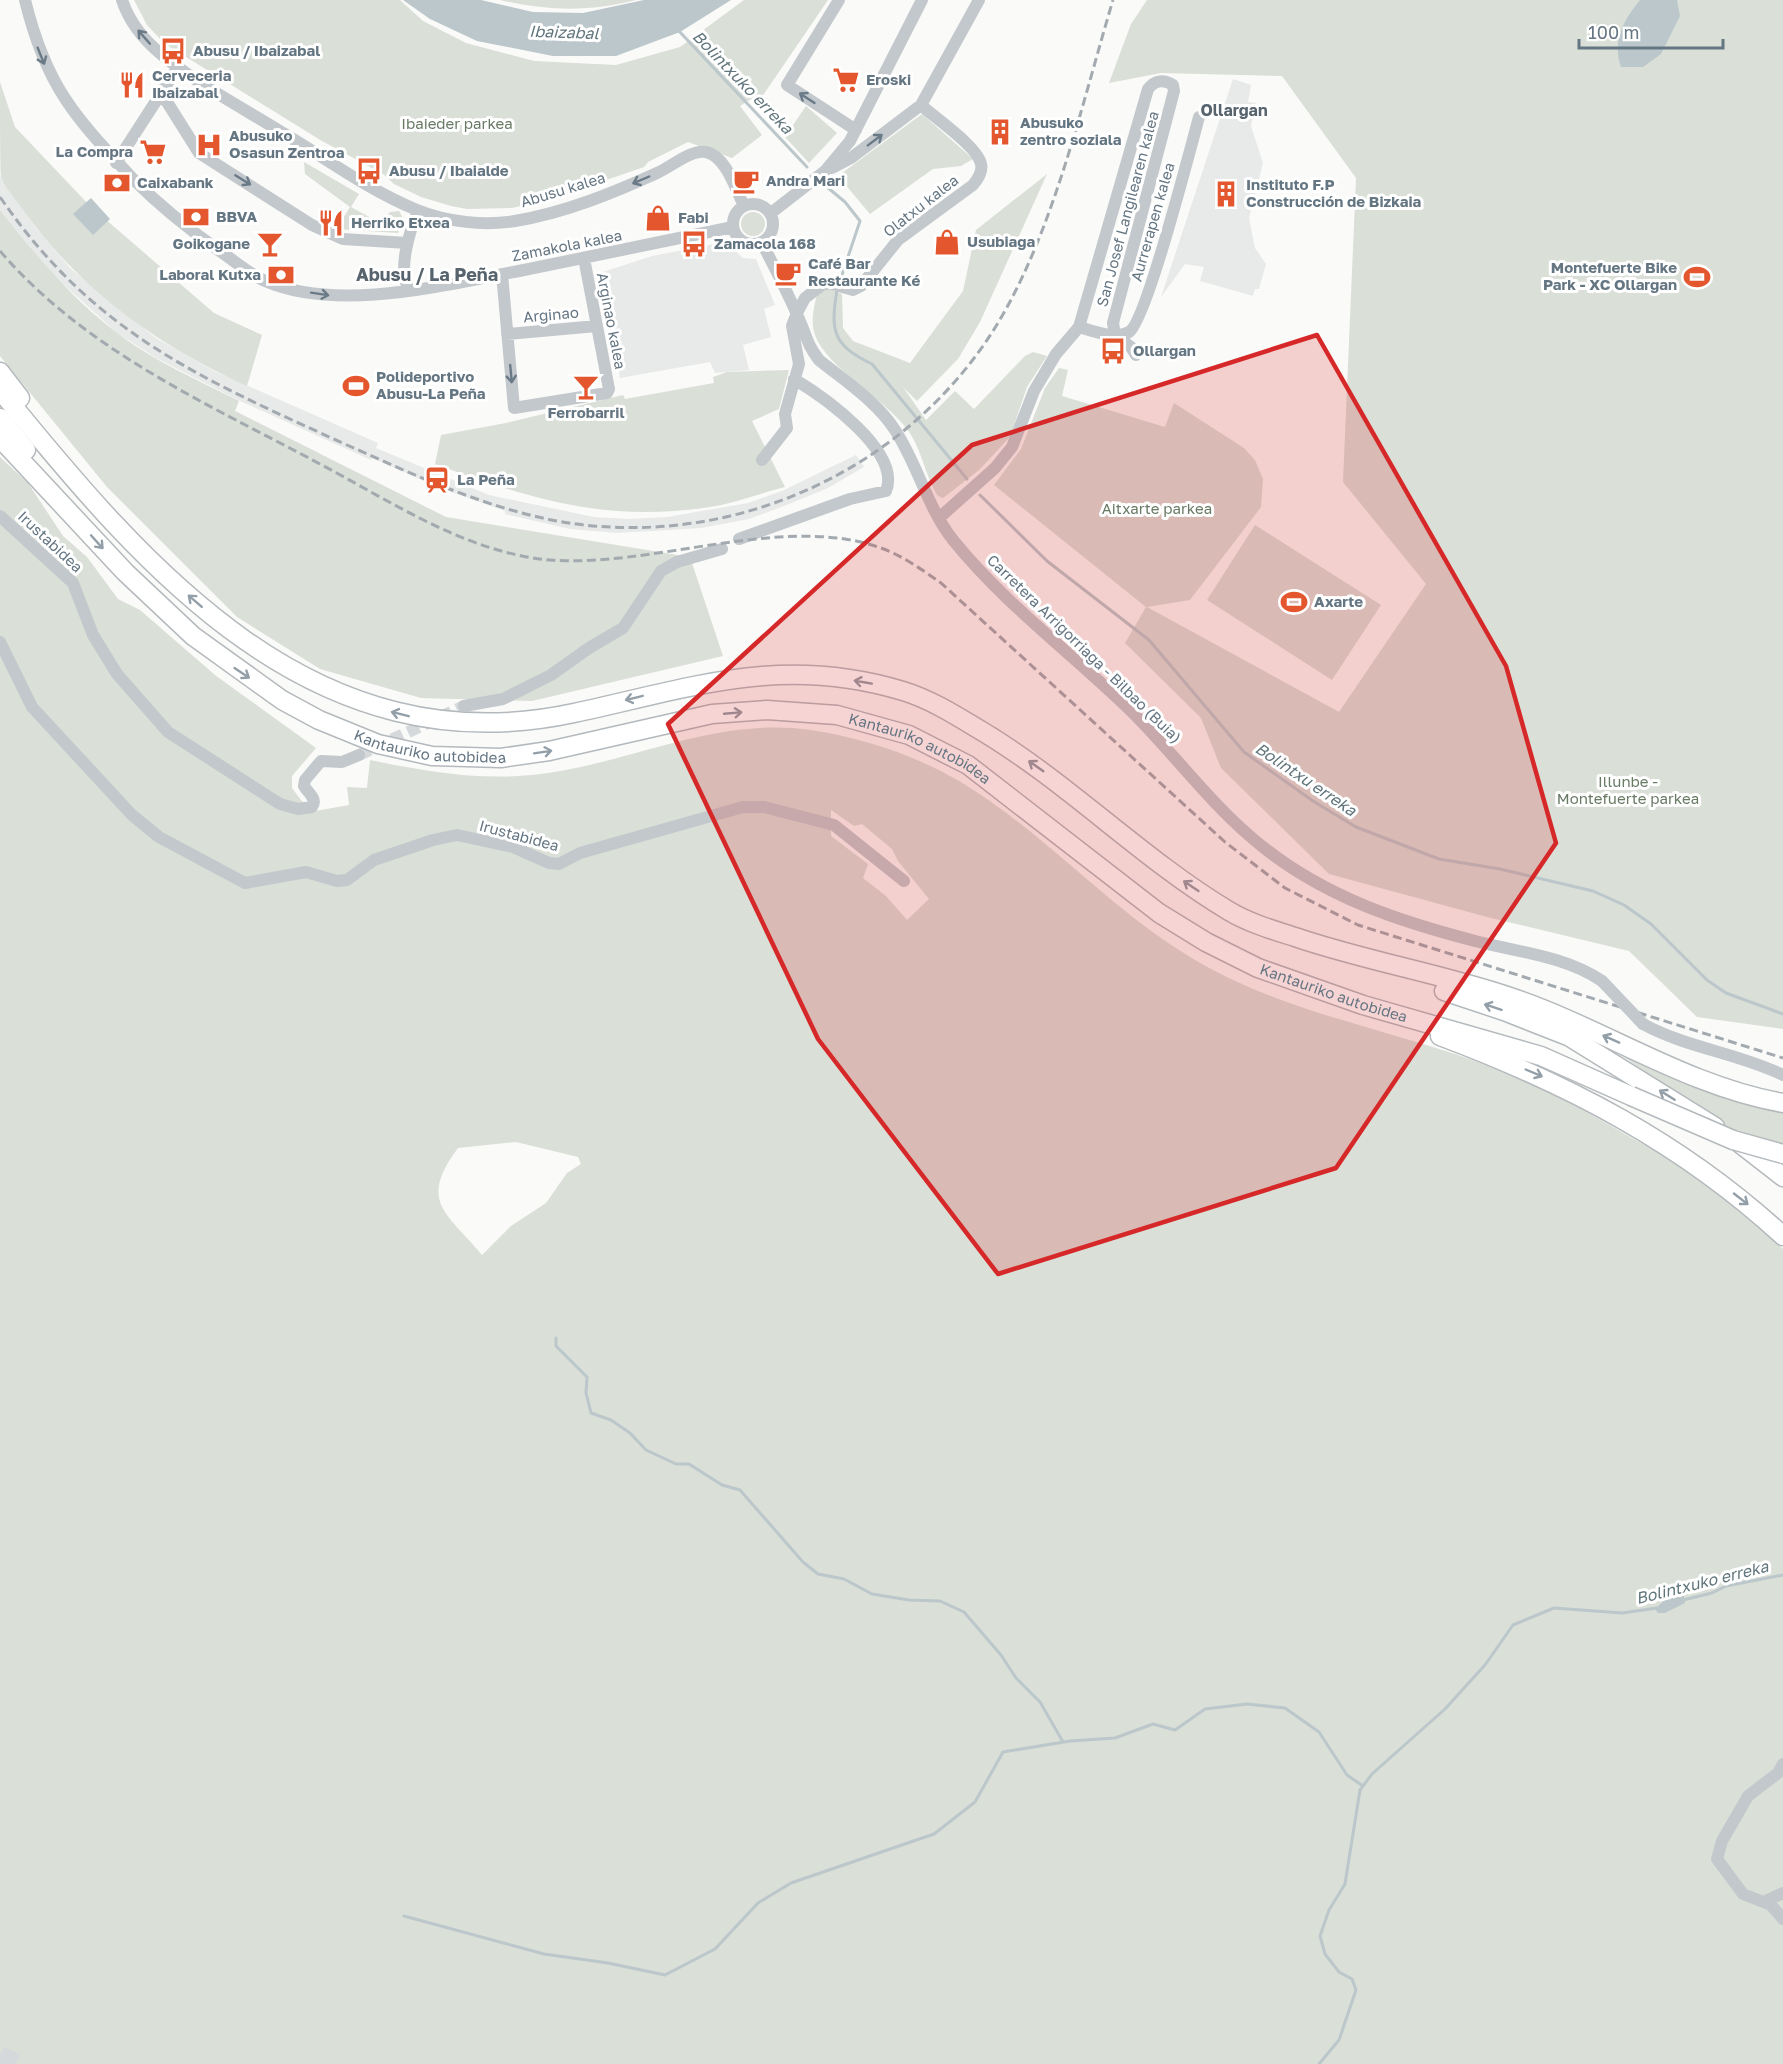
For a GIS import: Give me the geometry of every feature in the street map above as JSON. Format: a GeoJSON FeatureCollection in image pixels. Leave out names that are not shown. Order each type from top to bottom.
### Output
{"type":"FeatureCollection","features":[{"type":"Feature","properties":{"kind":"highway"},"geometry":{"type":"LineString","coordinates":[[0,372],[65,458],[81,486]]}},
{"type":"Feature","properties":{"kind":"highway"},"geometry":{"type":"LineString","coordinates":[[0,390],[59,463],[81,486]]}},
{"type":"Feature","properties":{"kind":"highway"},"geometry":{"type":"LineString","coordinates":[[0,418],[33,459],[59,498]]}},
{"type":"Feature","properties":{"kind":"highway"},"geometry":{"type":"LineString","coordinates":[[0,438],[59,498]]}},
{"type":"Feature","properties":{"kind":"highway","name":"Kantauriko autobidea"},"geometry":{"type":"LineString","coordinates":[[81,486],[139,550],[203,608],[290,669],[368,705],[415,717],[462,723],[504,722],[571,713],[691,684],[770,674],[839,678],[905,691],[938,705],[1005,744],[1065,786],[1164,868],[1240,917],[1328,949],[1510,997],[1712,1084],[1754,1098],[1783,1103]]}},
{"type":"Feature","properties":{"kind":"highway","name":"Kantauriko autobidea"},"geometry":{"type":"LineString","coordinates":[[59,498],[156,603],[226,662],[282,700],[319,720],[378,744],[432,756],[501,758],[549,751],[712,714],[767,710],[837,715],[909,735],[968,765],[1159,913],[1258,968],[1363,1005],[1541,1056],[1732,1140],[1783,1154]]}},
{"type":"Feature","properties":{"kind":"highway"},"geometry":{"type":"LineString","coordinates":[[1240,917],[1277,939],[1321,957],[1438,989],[1504,1011],[1570,1037],[1670,1096],[1749,1150],[1783,1177]]}},
{"type":"Feature","properties":{"kind":"highway"},"geometry":{"type":"LineString","coordinates":[[1363,1005],[1537,1074],[1590,1101],[1696,1165],[1783,1236]]}},
{"type":"Feature","properties":{"kind":"street","name":"Zamakola kalea"},"geometry":{"type":"LineString","coordinates":[[25,0],[38,50],[49,74],[80,121],[116,163],[163,208],[238,265],[266,281],[325,295],[355,296],[502,274],[733,227]]}},
{"type":"Feature","properties":{"kind":"street","name":"Abusu kalea"},"geometry":{"type":"LineString","coordinates":[[122,0],[133,24],[146,41],[178,67],[332,163],[418,211],[453,220],[482,223],[515,220],[550,213],[613,191],[658,172],[694,153],[705,151],[715,155],[722,162],[744,206]]}},
{"type":"Feature","properties":{"kind":"street"},"geometry":{"type":"LineString","coordinates":[[838,0],[787,85],[856,130]]}},
{"type":"Feature","properties":{"kind":"street"},"geometry":{"type":"LineString","coordinates":[[825,171],[850,141],[922,0]]}},
{"type":"Feature","properties":{"kind":"street"},"geometry":{"type":"LineString","coordinates":[[771,213],[825,171],[852,158],[921,105],[979,0]]}},
{"type":"Feature","properties":{"kind":"street"},"geometry":{"type":"LineString","coordinates":[[116,163],[178,67]]}},
{"type":"Feature","properties":{"kind":"street","name":"San Josef Langilearen kalea"},"geometry":{"type":"LineString","coordinates":[[1079,327],[1148,89],[1155,82],[1168,82],[1173,85],[1174,91],[1113,324],[1115,335]]}},
{"type":"Feature","properties":{"kind":"street"},"geometry":{"type":"LineString","coordinates":[[159,96],[167,102],[200,153],[320,229],[343,239],[407,243]]}},
{"type":"Feature","properties":{"kind":"street","name":"Olatxu kalea"},"geometry":{"type":"LineString","coordinates":[[796,313],[813,290],[829,283],[853,290],[861,286],[898,240],[973,185],[979,176],[981,166],[976,153],[921,105]]}},
{"type":"Feature","properties":{"kind":"street","name":"Aurrerapen kalea"},"geometry":{"type":"LineString","coordinates":[[1115,335],[1129,332],[1136,325],[1148,294],[1199,117]]}},
{"type":"Feature","properties":{"kind":"street"},"geometry":{"type":"LineString","coordinates":[[756,204],[771,213],[774,220],[772,233],[762,243],[743,243],[733,227],[735,214],[744,206],[756,204]]}},
{"type":"Feature","properties":{"kind":"street"},"geometry":{"type":"LineString","coordinates":[[409,289],[405,283],[407,243],[418,211]]}},
{"type":"Feature","properties":{"kind":"street","name":"Carretera Arrigorriaga - Bilbao (Buia)"},"geometry":{"type":"LineString","coordinates":[[762,243],[796,313],[806,340],[819,360],[868,400],[896,431],[939,518],[972,562],[1149,728],[1204,792],[1244,831],[1285,863],[1341,896],[1394,919],[1563,962],[1590,973],[1602,981],[1643,1024],[1669,1036],[1738,1056],[1783,1075]]}},
{"type":"Feature","properties":{"kind":"street","name":"Arginao kalea"},"geometry":{"type":"LineString","coordinates":[[507,334],[514,408],[606,393],[609,389],[584,258]]}},
{"type":"Feature","properties":{"kind":"street"},"geometry":{"type":"LineString","coordinates":[[502,274],[507,334]]}},
{"type":"Feature","properties":{"kind":"street"},"geometry":{"type":"LineString","coordinates":[[788,297],[805,298]]}},
{"type":"Feature","properties":{"kind":"street"},"geometry":{"type":"LineString","coordinates":[[762,460],[787,429],[785,414],[799,364],[792,326],[796,313]]}},
{"type":"Feature","properties":{"kind":"street","name":"Arginao"},"geometry":{"type":"LineString","coordinates":[[507,334],[597,326]]}},
{"type":"Feature","properties":{"kind":"street"},"geometry":{"type":"LineString","coordinates":[[939,518],[995,468],[1012,447],[1034,391],[1056,354],[1079,327],[1115,335],[1131,347],[1136,355]]}},
{"type":"Feature","properties":{"kind":"street"},"geometry":{"type":"LineString","coordinates":[[739,538],[850,499],[880,494],[886,491],[891,480],[887,467],[869,439],[813,390],[794,379]]}},
{"type":"Feature","properties":{"kind":"street","name":"Irustabidea"},"geometry":{"type":"LineString","coordinates":[[0,516],[73,583],[93,635],[117,674],[168,732],[191,749],[280,804],[298,809],[312,807],[315,804],[304,786],[305,780],[321,760],[342,762],[359,755]]}},
{"type":"Feature","properties":{"kind":"street"},"geometry":{"type":"LineString","coordinates":[[464,706],[503,699],[551,675],[589,648],[623,628],[661,571],[677,562],[722,549]]}},
{"type":"Feature","properties":{"kind":"street","name":"Irustabidea"},"geometry":{"type":"LineString","coordinates":[[0,642],[32,706],[132,814],[159,837],[245,883],[306,872],[337,881],[347,880],[374,860],[433,840],[457,835],[513,847],[549,863],[559,864],[580,853],[743,807],[764,807],[834,825],[904,881]]}},
{"type":"Feature","properties":{"kind":"street"},"geometry":{"type":"LineString","coordinates":[[1783,1764],[1778,1773],[1748,1796],[1722,1841],[1717,1859],[1743,1894],[1771,1905],[1783,1919]]}},
{"type":"Feature","properties":{"kind":"street"},"geometry":{"type":"LineString","coordinates":[[1764,1902],[1783,1893]]}},
{"type":"Feature","properties":{"kind":"highlighted area"},"geometry":{"type":"Polygon","coordinates":[[[1317,335],[1506,666],[1556,843],[1336,1168],[998,1274],[818,1039],[668,724],[972,445],[1317,335]]]}},
{"type":"Feature","properties":{"kind":"shaded area"},"geometry":{"type":"Polygon","coordinates":[[[1233,79],[1251,85],[1248,102],[1256,103],[1251,126],[1263,163],[1249,218],[1255,248],[1266,264],[1259,289],[1255,289],[1253,296],[1200,281],[1204,267],[1185,264],[1161,297],[1233,79]]]}},
{"type":"Feature","properties":{"kind":"shaded area"},"geometry":{"type":"Polygon","coordinates":[[[0,176],[36,228],[71,269],[156,338],[214,371],[378,443],[376,448],[489,495],[594,517],[629,519],[667,517],[748,503],[782,491],[856,455],[864,467],[828,488],[749,519],[701,528],[617,533],[570,529],[505,514],[505,511],[438,487],[372,458],[371,460],[240,401],[158,359],[117,333],[51,273],[0,210],[0,176]]]}},
{"type":"Feature","properties":{"kind":"shaded area"},"geometry":{"type":"Polygon","coordinates":[[[725,242],[743,258],[756,259],[775,305],[764,309],[771,337],[743,345],[749,370],[715,373],[710,362],[620,378],[600,273],[652,256],[725,242]]]}},
{"type":"Feature","properties":{"kind":"green space","name":"Ibaieder parkea"},"geometry":{"type":"Polygon","coordinates":[[[134,0],[400,0],[423,21],[466,43],[534,61],[616,65],[680,47],[744,0],[828,0],[757,104],[751,99],[740,106],[762,135],[732,158],[688,142],[648,162],[644,167],[551,199],[512,208],[467,209],[421,197],[394,184],[383,174],[322,141],[165,44],[147,25],[134,0]]]}},
{"type":"Feature","properties":{"kind":"green space"},"geometry":{"type":"Polygon","coordinates":[[[500,0],[636,0],[602,7],[568,9],[500,0]]]}},
{"type":"Feature","properties":{"kind":"green space"},"geometry":{"type":"Polygon","coordinates":[[[1147,0],[1783,0],[1783,1029],[1697,1017],[1629,951],[1487,917],[1329,874],[1221,768],[1201,718],[1125,643],[1146,607],[994,485],[1021,449],[1045,388],[1059,368],[1068,370],[1062,396],[1165,427],[1174,403],[1244,448],[1255,460],[1263,479],[1261,507],[1190,600],[1147,607],[1339,712],[1426,584],[1343,482],[1356,178],[1282,76],[1161,73],[1109,83],[1131,24],[1147,0]]]}},
{"type":"Feature","properties":{"kind":"green space"},"geometry":{"type":"Polygon","coordinates":[[[0,82],[15,127],[90,206],[214,313],[262,335],[247,386],[183,353],[124,314],[96,291],[46,240],[1,177],[0,82]]]}},
{"type":"Feature","properties":{"kind":"green space"},"geometry":{"type":"Polygon","coordinates":[[[806,106],[837,133],[809,163],[785,137],[806,106]]]}},
{"type":"Feature","properties":{"kind":"green space"},"geometry":{"type":"Polygon","coordinates":[[[922,114],[973,159],[961,166],[933,169],[870,214],[838,176],[922,114]]]}},
{"type":"Feature","properties":{"kind":"green space"},"geometry":{"type":"Polygon","coordinates":[[[304,162],[359,194],[351,207],[382,224],[390,212],[399,211],[403,218],[398,233],[336,229],[350,207],[305,174],[304,162]]]}},
{"type":"Feature","properties":{"kind":"green space"},"geometry":{"type":"Polygon","coordinates":[[[1047,174],[980,322],[958,359],[917,401],[903,387],[926,420],[955,391],[974,409],[1025,356],[1033,352],[1047,356],[1027,387],[1010,437],[979,470],[943,498],[938,496],[907,429],[885,406],[843,371],[821,347],[813,325],[817,294],[829,288],[842,294],[843,328],[853,341],[910,363],[963,291],[976,230],[1047,174]]]}},
{"type":"Feature","properties":{"kind":"green space"},"geometry":{"type":"Polygon","coordinates":[[[0,210],[54,275],[100,319],[145,352],[239,401],[235,411],[446,517],[690,557],[723,656],[532,701],[421,698],[320,669],[237,617],[107,487],[0,356],[0,210]]]}},
{"type":"Feature","properties":{"kind":"green space"},"geometry":{"type":"Polygon","coordinates":[[[753,212],[762,215],[765,224],[762,233],[753,236],[744,233],[741,224],[744,215],[753,212]]]}},
{"type":"Feature","properties":{"kind":"green space"},"geometry":{"type":"Polygon","coordinates":[[[789,370],[779,409],[752,421],[785,487],[729,503],[672,511],[603,510],[570,505],[504,488],[435,464],[441,435],[506,423],[623,395],[625,399],[714,383],[713,377],[727,372],[789,370]]]}},
{"type":"Feature","properties":{"kind":"green space"},"geometry":{"type":"Polygon","coordinates":[[[0,457],[28,483],[63,536],[87,557],[118,599],[140,610],[215,675],[316,748],[292,776],[292,788],[310,812],[349,805],[347,787],[367,788],[370,760],[462,775],[499,777],[555,772],[591,765],[699,737],[736,730],[773,727],[811,730],[869,743],[924,763],[959,781],[990,801],[1131,915],[1190,957],[1253,989],[1286,1002],[1455,1054],[1499,1070],[1542,1090],[1680,1164],[1733,1204],[1783,1249],[1783,2064],[0,2064],[0,457]],[[831,810],[831,836],[868,864],[863,878],[886,896],[907,920],[929,899],[898,861],[892,849],[862,824],[854,826],[831,810]],[[516,1142],[458,1148],[446,1166],[440,1181],[439,1194],[442,1206],[482,1255],[511,1226],[546,1203],[567,1173],[581,1164],[578,1157],[516,1142]]]}},
{"type":"Feature","properties":{"kind":"green space","name":"Axarte"},"geometry":{"type":"Polygon","coordinates":[[[1255,525],[1381,605],[1332,680],[1207,600],[1255,525]]]}},
{"type":"Feature","properties":{"kind":"green space"},"geometry":{"type":"Polygon","coordinates":[[[1599,1040],[1783,1110],[1783,1146],[1732,1131],[1599,1040]]]}},
{"type":"Feature","properties":{"kind":"water","name":"Ibaizabal"},"geometry":{"type":"Polygon","coordinates":[[[403,0],[481,0],[533,12],[583,13],[644,0],[731,0],[680,32],[616,56],[553,56],[477,41],[430,19],[403,0]]]}},
{"type":"Feature","properties":{"kind":"water"},"geometry":{"type":"Polygon","coordinates":[[[1640,0],[1677,0],[1680,16],[1661,54],[1643,67],[1621,67],[1618,49],[1621,32],[1640,0]]]}},
{"type":"Feature","properties":{"kind":"water"},"geometry":{"type":"Polygon","coordinates":[[[91,198],[110,219],[93,235],[73,214],[91,198]]]}},
{"type":"Feature","properties":{"kind":"water"},"geometry":{"type":"Polygon","coordinates":[[[1670,1595],[1684,1596],[1685,1603],[1665,1613],[1658,1613],[1655,1609],[1670,1595]]]}},
{"type":"Feature","properties":{"kind":"waterway","name":"Bolintxuko erreka"},"geometry":{"type":"LineString","coordinates":[[678,30],[807,167]]}},
{"type":"Feature","properties":{"kind":"waterway","name":"Bolintxuko erreka"},"geometry":{"type":"LineString","coordinates":[[827,187],[845,202],[860,221],[842,275]]}},
{"type":"Feature","properties":{"kind":"waterway","name":"Bolintxuko erreka"},"geometry":{"type":"LineString","coordinates":[[837,290],[834,317],[837,336],[849,350],[872,364],[967,479]]}},
{"type":"Feature","properties":{"kind":"waterway","name":"Bolintxu erreka"},"geometry":{"type":"LineString","coordinates":[[980,495],[1047,561],[1149,640],[1244,752],[1313,801],[1356,827],[1439,859],[1500,869],[1593,891],[1624,905],[1651,924],[1707,980],[1726,993],[1783,1014]]}},
{"type":"Feature","properties":{"kind":"waterway"},"geometry":{"type":"LineString","coordinates":[[556,1338],[556,1346],[587,1377],[586,1393],[591,1413],[611,1420],[630,1433],[646,1450],[676,1464],[689,1464],[722,1485],[740,1490],[803,1562],[818,1574],[844,1579],[872,1594],[909,1600],[940,1601],[964,1612],[1001,1655],[1016,1678],[1040,1702],[1063,1742]]}},
{"type":"Feature","properties":{"kind":"waterway","name":"Bolintxuko erreka"},"geometry":{"type":"LineString","coordinates":[[1683,1600],[1712,1593],[1726,1586],[1783,1575]]}},
{"type":"Feature","properties":{"kind":"waterway","name":"Bolintxuko erreka"},"geometry":{"type":"LineString","coordinates":[[1319,2064],[1339,2040],[1356,1990],[1352,1979],[1339,1972],[1325,1954],[1320,1936],[1329,1910],[1345,1884],[1360,1790],[1372,1774],[1445,1709],[1485,1665],[1513,1625],[1554,1608],[1622,1613],[1657,1608]]}},
{"type":"Feature","properties":{"kind":"waterway"},"geometry":{"type":"LineString","coordinates":[[404,1916],[544,1954],[608,1963],[665,1975],[715,1949],[758,1903],[791,1883],[934,1834],[975,1802],[1003,1752],[1070,1741],[1115,1738],[1153,1724],[1175,1730],[1205,1709],[1247,1704],[1285,1708],[1319,1732],[1347,1775],[1363,1786]]}},
{"type":"Feature","properties":{"kind":"tunnel"},"geometry":{"type":"LineString","coordinates":[[359,755],[464,706]]}},
{"type":"Feature","properties":{"kind":"tunnel"},"geometry":{"type":"LineString","coordinates":[[0,2055],[20,2064]]}},
{"type":"Feature","properties":{"kind":"railway"},"geometry":{"type":"LineString","coordinates":[[0,197],[36,244],[73,284],[113,318],[154,348],[198,374],[294,421],[456,492],[540,518],[569,523],[634,528],[699,522],[761,507],[821,484],[876,451],[926,411],[970,363],[1006,309],[1040,236],[1067,158],[1113,0]]}},
{"type":"Feature","properties":{"kind":"railway"},"geometry":{"type":"LineString","coordinates":[[0,251],[70,318],[150,372],[431,524],[489,547],[550,560],[589,560],[801,536],[841,538],[878,547],[894,554],[941,583],[1225,842],[1285,888],[1358,925],[1783,1058]]}},
{"type":"Feature","properties":{"kind":"place","name":"Abusu / Ibaizabal"},"geometry":{"type":"Point","coordinates":[173,51]}},
{"type":"Feature","properties":{"kind":"place","name":"Eroski"},"geometry":{"type":"Point","coordinates":[846,80]}},
{"type":"Feature","properties":{"kind":"place","name":"Cerveceria Ibaizabal"},"geometry":{"type":"Point","coordinates":[132,85]}},
{"type":"Feature","properties":{"kind":"place","name":"Abusuko zentro soziala"},"geometry":{"type":"Point","coordinates":[1000,132]}},
{"type":"Feature","properties":{"kind":"place","name":"Abusuko Osasun Zentroa"},"geometry":{"type":"Point","coordinates":[209,145]}},
{"type":"Feature","properties":{"kind":"place","name":"La Compra"},"geometry":{"type":"Point","coordinates":[153,152]}},
{"type":"Feature","properties":{"kind":"place","name":"Abusu / Ibaialde"},"geometry":{"type":"Point","coordinates":[369,171]}},
{"type":"Feature","properties":{"kind":"place","name":"Andra Mari"},"geometry":{"type":"Point","coordinates":[746,181]}},
{"type":"Feature","properties":{"kind":"place","name":"Caixabank"},"geometry":{"type":"Point","coordinates":[117,183]}},
{"type":"Feature","properties":{"kind":"place","name":"Instituto F.P Construcción de Bizkaia"},"geometry":{"type":"Point","coordinates":[1226,194]}},
{"type":"Feature","properties":{"kind":"place","name":"BBVA"},"geometry":{"type":"Point","coordinates":[196,217]}},
{"type":"Feature","properties":{"kind":"place","name":"Fabi"},"geometry":{"type":"Point","coordinates":[658,218]}},
{"type":"Feature","properties":{"kind":"place","name":"Herriko Etxea"},"geometry":{"type":"Point","coordinates":[331,223]}},
{"type":"Feature","properties":{"kind":"place","name":"Usubiaga"},"geometry":{"type":"Point","coordinates":[947,242]}},
{"type":"Feature","properties":{"kind":"place","name":"Goikogane"},"geometry":{"type":"Point","coordinates":[270,244]}},
{"type":"Feature","properties":{"kind":"place","name":"Zamacola 168"},"geometry":{"type":"Point","coordinates":[694,244]}},
{"type":"Feature","properties":{"kind":"place","name":"Café Bar Restaurante Ké"},"geometry":{"type":"Point","coordinates":[788,273]}},
{"type":"Feature","properties":{"kind":"place","name":"Laboral Kutxa"},"geometry":{"type":"Point","coordinates":[281,275]}},
{"type":"Feature","properties":{"kind":"place","name":"Montefuerte Bike Park - XC Ollargan"},"geometry":{"type":"Point","coordinates":[1697,277]}},
{"type":"Feature","properties":{"kind":"place","name":"Ollargan"},"geometry":{"type":"Point","coordinates":[1113,351]}},
{"type":"Feature","properties":{"kind":"place","name":"Polideportivo Abusu-La Peña"},"geometry":{"type":"Point","coordinates":[356,386]}},
{"type":"Feature","properties":{"kind":"place","name":"Ferrobarril"},"geometry":{"type":"Point","coordinates":[586,387]}},
{"type":"Feature","properties":{"kind":"place","name":"La Peña"},"geometry":{"type":"Point","coordinates":[437,480]}},
{"type":"Feature","properties":{"kind":"place","name":"Axarte"},"geometry":{"type":"Point","coordinates":[1294,602]}},
{"type":"Feature","properties":{"kind":"district","name":"Ollargan"},"geometry":{"type":"Point","coordinates":[1234,110]}},
{"type":"Feature","properties":{"kind":"district","name":"Abusu / La Peña"},"geometry":{"type":"Point","coordinates":[427,275]}},
{"type":"Feature","properties":{"kind":"park label","name":"Aitxarte parkea"},"geometry":{"type":"Point","coordinates":[1157,509]}},
{"type":"Feature","properties":{"kind":"park label","name":"Illunbe - Montefuerte parkea"},"geometry":{"type":"Point","coordinates":[1628,790]}}]}
